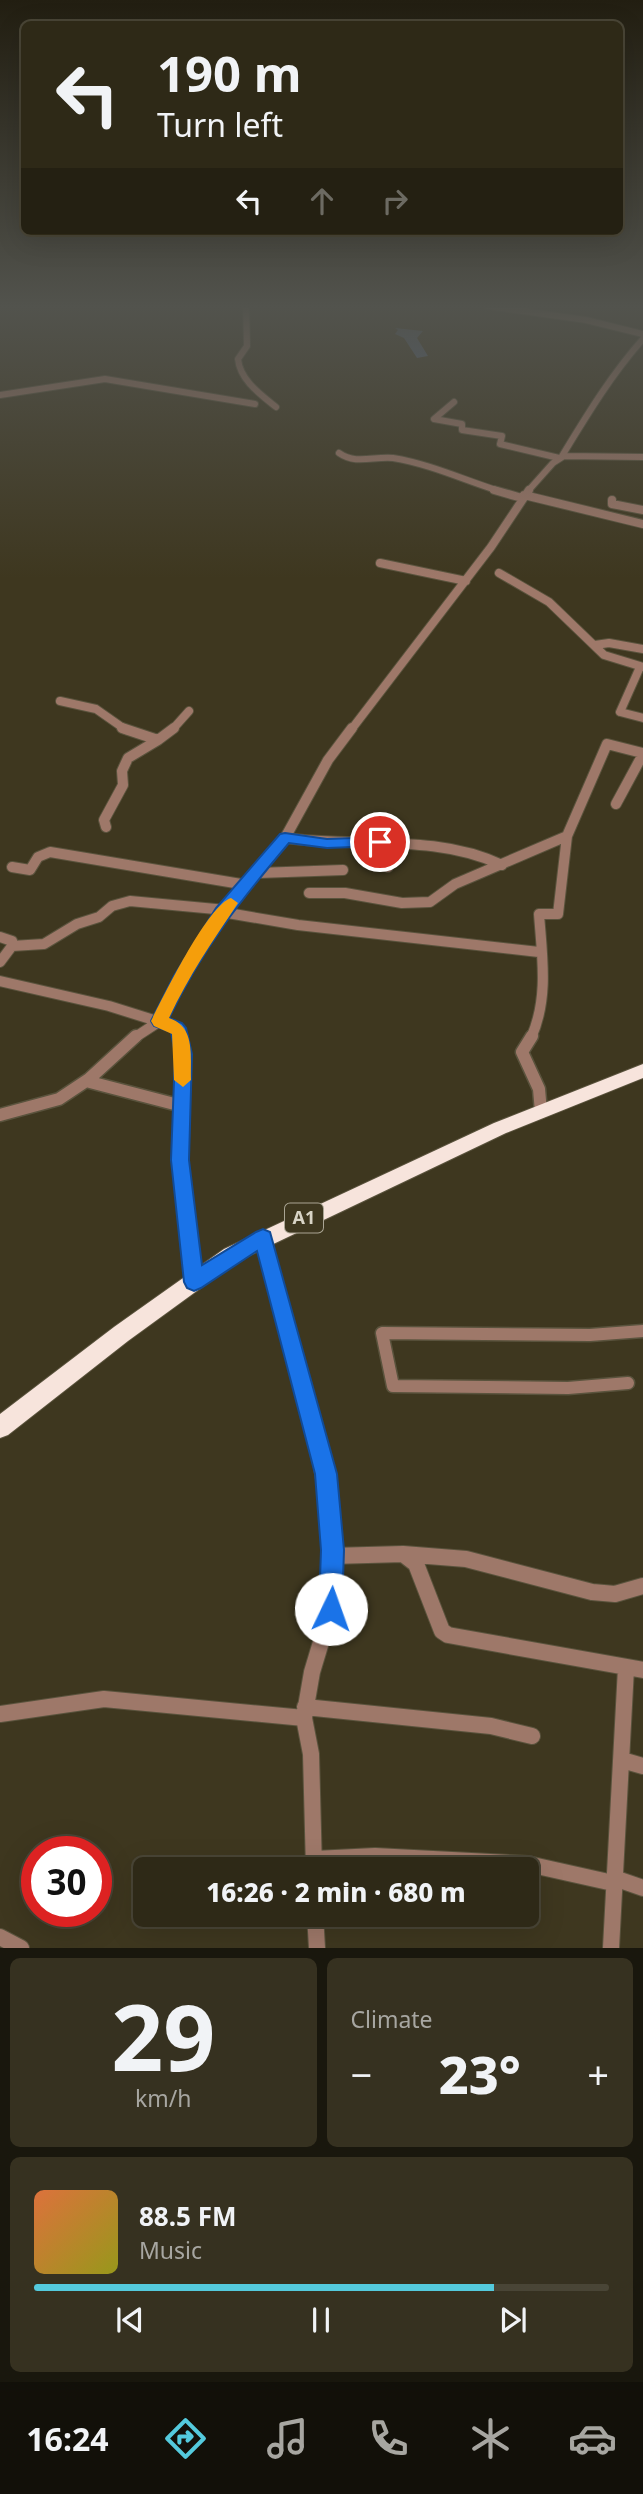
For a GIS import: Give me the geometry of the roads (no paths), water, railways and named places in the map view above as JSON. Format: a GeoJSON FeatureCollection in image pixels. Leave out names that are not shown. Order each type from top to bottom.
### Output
{"type":"FeatureCollection","features":[{"type":"Feature","properties":{"kind":"highway","name":"A1"},"geometry":{"type":"LineString","coordinates":[[0,1427],[231,1255],[541,1112],[643,1071]]}},
{"type":"Feature","properties":{"kind":"street"},"geometry":{"type":"LineString","coordinates":[[212,397],[255,404]]}},
{"type":"Feature","properties":{"kind":"street"},"geometry":{"type":"LineString","coordinates":[[264,397],[276,407]]}},
{"type":"Feature","properties":{"kind":"street"},"geometry":{"type":"LineString","coordinates":[[0,1115],[59,1099],[86,1081],[132,1039],[160,1021],[179,980],[224,911],[285,838],[328,760],[498,538],[523,497],[561,457],[597,397]]}},
{"type":"Feature","properties":{"kind":"street"},"geometry":{"type":"LineString","coordinates":[[454,402],[435,419],[462,424],[462,430],[502,436],[500,444],[508,448],[561,457],[643,457]]}},
{"type":"Feature","properties":{"kind":"street"},"geometry":{"type":"LineString","coordinates":[[340,453],[344,458],[356,460],[373,456],[418,462],[462,476],[493,491],[558,501],[643,524]]}},
{"type":"Feature","properties":{"kind":"street"},"geometry":{"type":"LineString","coordinates":[[612,500],[612,505],[643,510]]}},
{"type":"Feature","properties":{"kind":"street"},"geometry":{"type":"LineString","coordinates":[[614,517],[620,506]]}},
{"type":"Feature","properties":{"kind":"street"},"geometry":{"type":"LineString","coordinates":[[380,563],[466,581]]}},
{"type":"Feature","properties":{"kind":"street"},"geometry":{"type":"LineString","coordinates":[[499,573],[549,602],[604,655],[641,667],[620,712],[643,718]]}},
{"type":"Feature","properties":{"kind":"street"},"geometry":{"type":"LineString","coordinates":[[595,645],[609,643],[643,649]]}},
{"type":"Feature","properties":{"kind":"street"},"geometry":{"type":"LineString","coordinates":[[60,701],[96,709],[123,729],[158,740]]}},
{"type":"Feature","properties":{"kind":"street"},"geometry":{"type":"LineString","coordinates":[[106,827],[104,820],[123,785],[124,764],[128,758],[177,726],[190,711]]}},
{"type":"Feature","properties":{"kind":"street"},"geometry":{"type":"LineString","coordinates":[[541,1112],[539,1089],[522,1052],[535,1035],[544,1001],[538,914],[558,914],[567,835],[607,744],[643,753],[616,804]]}},
{"type":"Feature","properties":{"kind":"street"},"geometry":{"type":"LineString","coordinates":[[310,893],[345,893],[402,903],[430,902],[455,884],[567,835]]}},
{"type":"Feature","properties":{"kind":"street"},"geometry":{"type":"LineString","coordinates":[[285,838],[327,844],[395,844],[452,849],[481,855],[502,865]]}},
{"type":"Feature","properties":{"kind":"street"},"geometry":{"type":"LineString","coordinates":[[388,867],[395,844]]}},
{"type":"Feature","properties":{"kind":"street"},"geometry":{"type":"LineString","coordinates":[[12,867],[30,870],[38,857],[50,852],[247,885]]}},
{"type":"Feature","properties":{"kind":"street"},"geometry":{"type":"LineString","coordinates":[[258,873],[343,870]]}},
{"type":"Feature","properties":{"kind":"street"},"geometry":{"type":"LineString","coordinates":[[12,946],[44,944],[77,924],[99,917],[112,906],[130,901],[224,911],[298,925],[540,952]]}},
{"type":"Feature","properties":{"kind":"street"},"geometry":{"type":"LineString","coordinates":[[0,937],[12,941],[12,946],[0,962]]}},
{"type":"Feature","properties":{"kind":"street"},"geometry":{"type":"LineString","coordinates":[[0,981],[109,1006],[176,1027],[180,1033],[184,1054],[180,1160],[194,1282]]}},
{"type":"Feature","properties":{"kind":"street"},"geometry":{"type":"LineString","coordinates":[[86,1081],[182,1106]]}},
{"type":"Feature","properties":{"kind":"street"},"geometry":{"type":"LineString","coordinates":[[263,1238],[326,1474],[332,1556],[331,1609],[312,1672],[304,1713],[312,1754],[314,1857]]}},
{"type":"Feature","properties":{"kind":"street"},"geometry":{"type":"LineString","coordinates":[[628,1383],[568,1388],[393,1386],[382,1333],[590,1335],[643,1331]]}},
{"type":"Feature","properties":{"kind":"street"},"geometry":{"type":"LineString","coordinates":[[332,1556],[403,1554],[466,1559],[592,1592],[615,1594],[643,1586]]}},
{"type":"Feature","properties":{"kind":"street"},"geometry":{"type":"LineString","coordinates":[[403,1554],[416,1564],[442,1631],[448,1635],[635,1669],[622,1760],[611,1948]]}},
{"type":"Feature","properties":{"kind":"street"},"geometry":{"type":"LineString","coordinates":[[0,1714],[104,1699],[491,1726],[532,1736]]}},
{"type":"Feature","properties":{"kind":"street"},"geometry":{"type":"LineString","coordinates":[[622,1760],[643,1766]]}},
{"type":"Feature","properties":{"kind":"street"},"geometry":{"type":"LineString","coordinates":[[377,1857],[404,1857]]}},
{"type":"Feature","properties":{"kind":"street"},"geometry":{"type":"LineString","coordinates":[[539,1866],[613,1883],[620,1880],[643,1888]]}},
{"type":"Feature","properties":{"kind":"street"},"geometry":{"type":"LineString","coordinates":[[316,1927],[317,1948]]}},
{"type":"Feature","properties":{"kind":"street"},"geometry":{"type":"LineString","coordinates":[[0,1937],[21,1948]]}}]}
